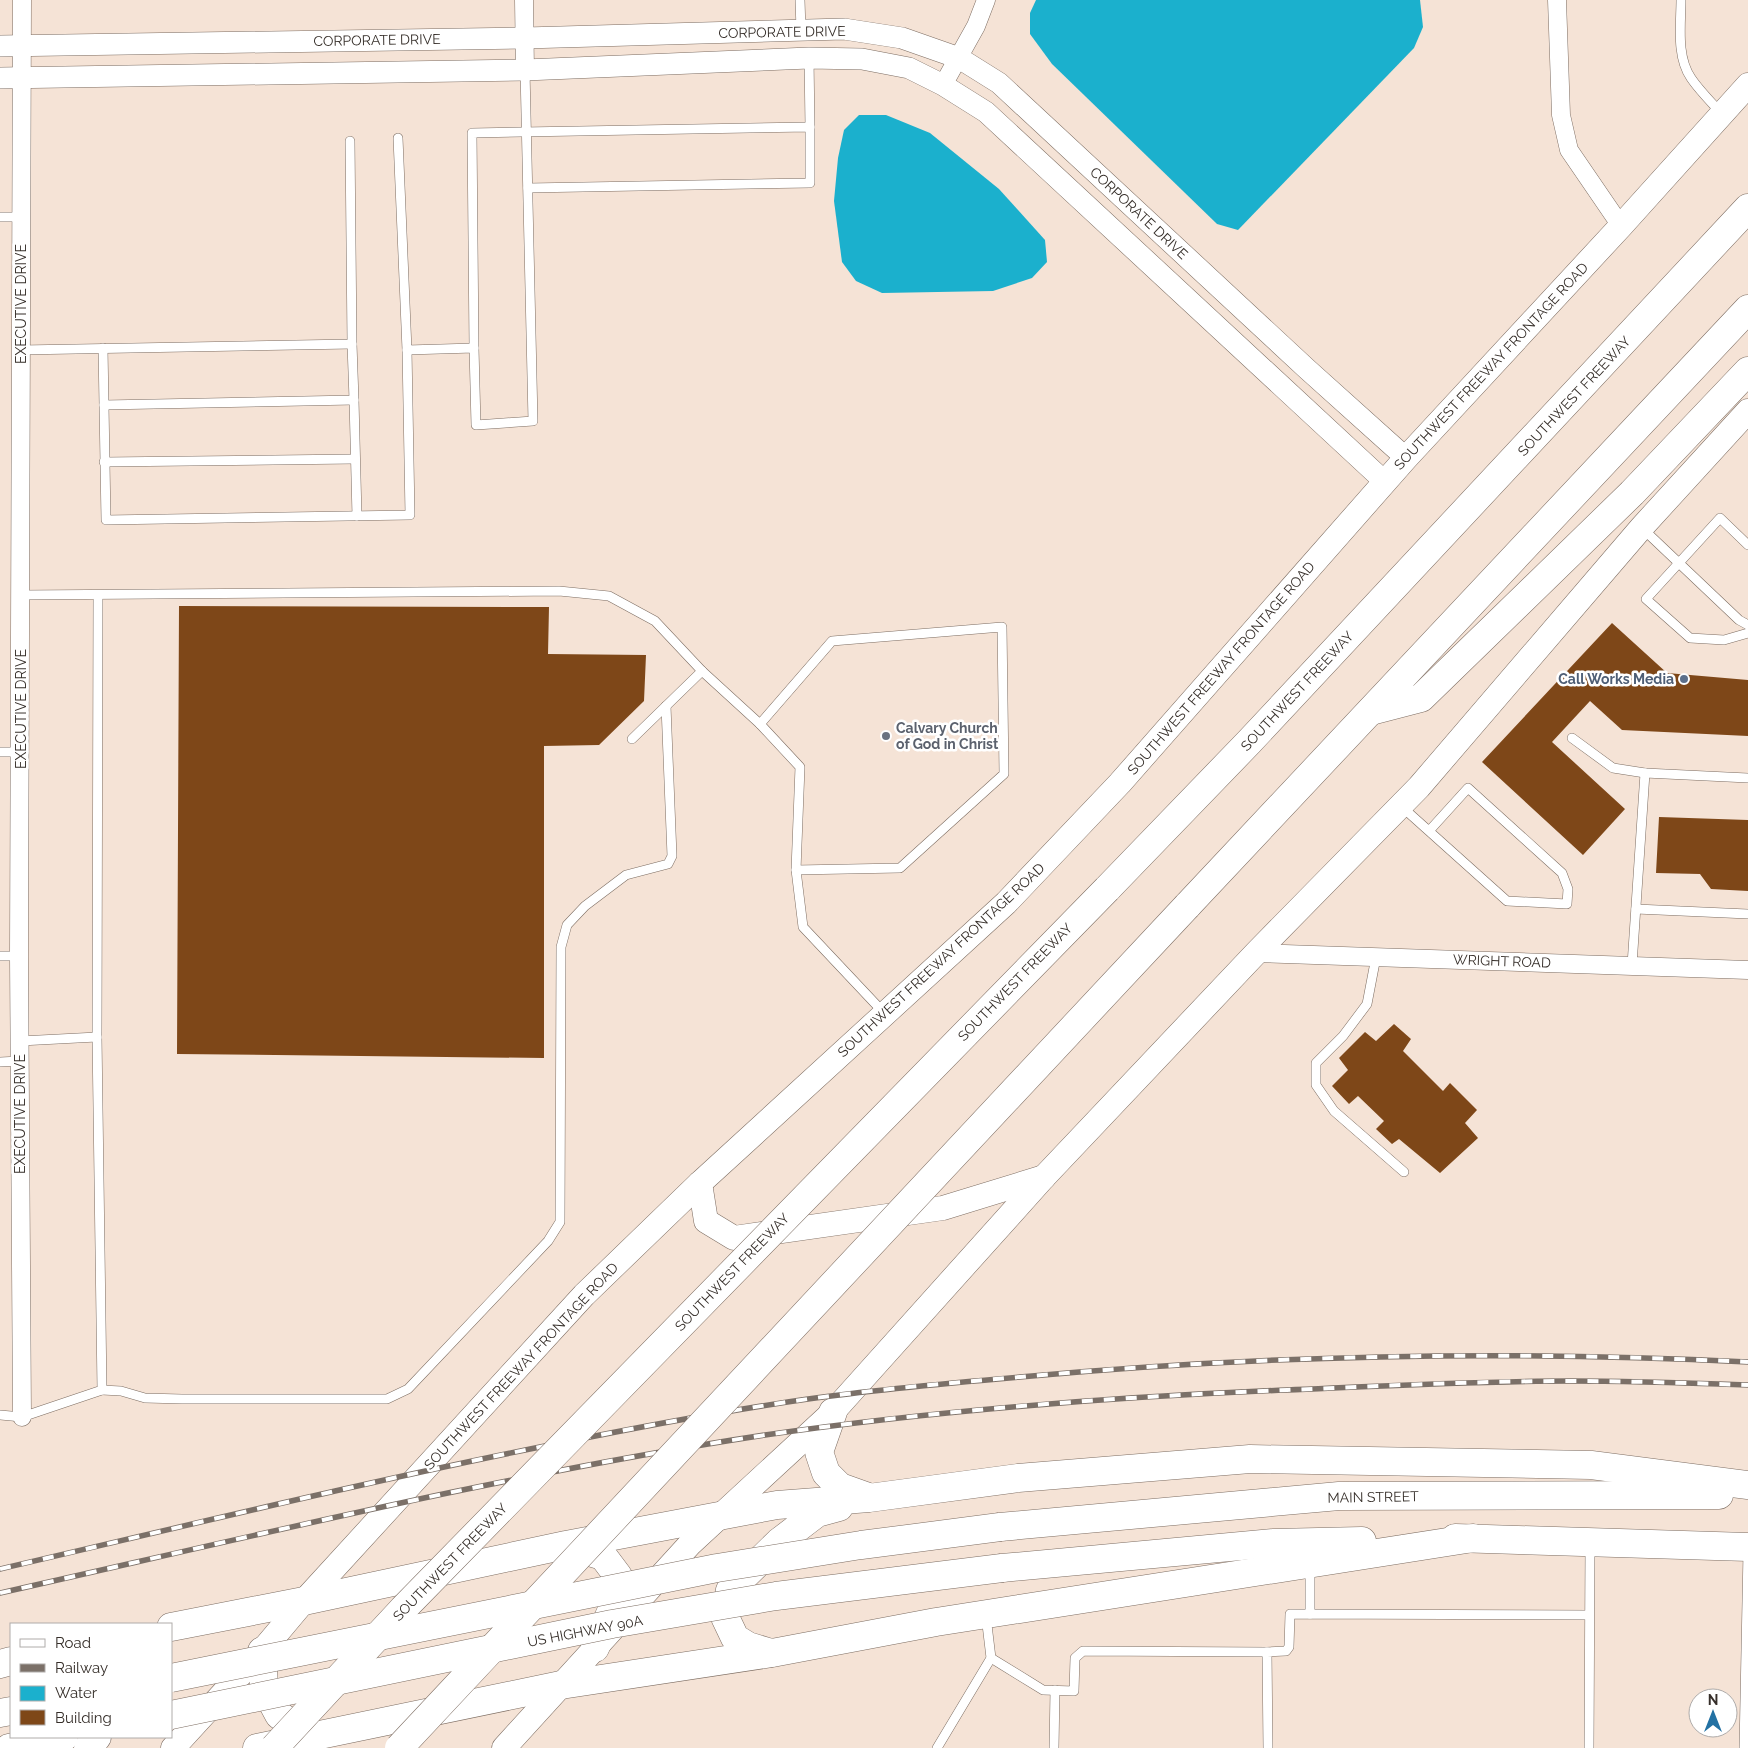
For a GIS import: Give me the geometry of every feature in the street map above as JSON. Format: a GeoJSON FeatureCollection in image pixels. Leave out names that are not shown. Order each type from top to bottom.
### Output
{"type":"FeatureCollection","features":[{"type":"Feature","properties":{"kind":"highway"},"geometry":{"type":"LineString","coordinates":[[1644,320],[1748,186]]}},
{"type":"Feature","properties":{"kind":"highway","name":"SOUTHWEST FREEWAY"},"geometry":{"type":"LineString","coordinates":[[274,1748],[410,1602],[1249,742],[1748,208]]}},
{"type":"Feature","properties":{"kind":"highway"},"geometry":{"type":"LineString","coordinates":[[399,1748],[1748,309]]}},
{"type":"Feature","properties":{"kind":"highway"},"geometry":{"type":"LineString","coordinates":[[1370,711],[1421,698],[1632,493],[1748,371]]}},
{"type":"Feature","properties":{"kind":"highway"},"geometry":{"type":"LineString","coordinates":[[833,1412],[819,1452],[826,1473],[840,1487],[869,1498]]}},
{"type":"Feature","properties":{"kind":"highway"},"geometry":{"type":"LineString","coordinates":[[172,1627],[304,1601],[566,1545],[777,1505],[869,1498],[1018,1478],[1250,1459],[1591,1464],[1748,1485]]}},
{"type":"Feature","properties":{"kind":"highway","name":"MAIN STREET"},"geometry":{"type":"LineString","coordinates":[[172,1678],[716,1568],[861,1545],[1000,1527],[1339,1496],[1748,1496]]}},
{"type":"Feature","properties":{"kind":"highway"},"geometry":{"type":"LineString","coordinates":[[772,1653],[748,1646],[735,1638],[725,1617],[730,1590],[779,1542],[817,1513],[869,1498]]}},
{"type":"Feature","properties":{"kind":"highway"},"geometry":{"type":"LineString","coordinates":[[257,1748],[561,1685],[772,1653],[985,1614],[1473,1538],[1748,1547]]}},
{"type":"Feature","properties":{"kind":"highway","name":"US HIGHWAY 90A"},"geometry":{"type":"LineString","coordinates":[[172,1715],[622,1623],[776,1596],[1002,1568],[1274,1543],[1473,1538]]}},
{"type":"Feature","properties":{"kind":"highway"},"geometry":{"type":"LineString","coordinates":[[566,1545],[603,1556],[618,1576],[614,1605],[595,1648]]}},
{"type":"Feature","properties":{"kind":"highway"},"geometry":{"type":"LineString","coordinates":[[262,1650],[264,1687],[279,1715],[311,1737]]}},
{"type":"Feature","properties":{"kind":"highway"},"geometry":{"type":"LineString","coordinates":[[9,1748],[59,1738]]}},
{"type":"Feature","properties":{"kind":"highway"},"geometry":{"type":"LineString","coordinates":[[88,1748],[96,1738]]}},
{"type":"Feature","properties":{"kind":"main road","name":"SOUTHWEST FREEWAY FRONTAGE ROAD"},"geometry":{"type":"LineString","coordinates":[[173,1748],[304,1601],[584,1295],[700,1183],[1006,903],[1120,783],[1406,458],[1621,226],[1748,85]]}},
{"type":"Feature","properties":{"kind":"main road"},"geometry":{"type":"LineString","coordinates":[[504,1748],[690,1544],[833,1412],[1044,1177],[1256,953],[1419,787],[1642,527],[1748,411]]}},
{"type":"Feature","properties":{"kind":"main road"},"geometry":{"type":"LineString","coordinates":[[700,1183],[706,1221],[734,1238],[943,1208],[1044,1177]]}},
{"type":"Feature","properties":{"kind":"street","name":"EXECUTIVE DRIVE"},"geometry":{"type":"LineString","coordinates":[[22,0],[19,956],[22,1417]]}},
{"type":"Feature","properties":{"kind":"street"},"geometry":{"type":"LineString","coordinates":[[524,0],[525,70]]}},
{"type":"Feature","properties":{"kind":"street"},"geometry":{"type":"LineString","coordinates":[[943,85],[976,26],[986,0]]}},
{"type":"Feature","properties":{"kind":"street"},"geometry":{"type":"LineString","coordinates":[[1557,0],[1561,115],[1569,150],[1621,226]]}},
{"type":"Feature","properties":{"kind":"street","name":"CORPORATE DRIVE"},"geometry":{"type":"LineString","coordinates":[[0,46],[524,38],[844,29],[902,38],[959,58],[999,83],[1406,458]]}},
{"type":"Feature","properties":{"kind":"street","name":"CORPORATE DRIVE"},"geometry":{"type":"LineString","coordinates":[[0,78],[525,70],[809,58],[862,60],[909,68],[943,85],[986,112],[1385,482]]}},
{"type":"Feature","properties":{"kind":"street","name":"WRIGHT ROAD"},"geometry":{"type":"LineString","coordinates":[[1256,953],[1748,970]]}},
{"type":"Feature","properties":{"kind":"lane"},"geometry":{"type":"LineString","coordinates":[[800,0],[801,30]]}},
{"type":"Feature","properties":{"kind":"lane"},"geometry":{"type":"LineString","coordinates":[[1680,0],[1682,54],[1685,68],[1691,78],[1722,114]]}},
{"type":"Feature","properties":{"kind":"lane"},"geometry":{"type":"LineString","coordinates":[[528,188],[810,183],[809,58]]}},
{"type":"Feature","properties":{"kind":"lane"},"geometry":{"type":"LineString","coordinates":[[525,70],[526,132],[533,421],[476,425],[472,132],[526,132],[810,127]]}},
{"type":"Feature","properties":{"kind":"lane"},"geometry":{"type":"LineString","coordinates":[[103,348],[106,520],[410,516],[407,350],[398,138]]}},
{"type":"Feature","properties":{"kind":"lane"},"geometry":{"type":"LineString","coordinates":[[350,140],[352,344],[357,516]]}},
{"type":"Feature","properties":{"kind":"lane"},"geometry":{"type":"LineString","coordinates":[[0,217],[21,217]]}},
{"type":"Feature","properties":{"kind":"lane"},"geometry":{"type":"LineString","coordinates":[[21,350],[352,344]]}},
{"type":"Feature","properties":{"kind":"lane"},"geometry":{"type":"LineString","coordinates":[[407,350],[474,348]]}},
{"type":"Feature","properties":{"kind":"lane"},"geometry":{"type":"LineString","coordinates":[[104,405],[354,400]]}},
{"type":"Feature","properties":{"kind":"lane"},"geometry":{"type":"LineString","coordinates":[[104,462],[355,459]]}},
{"type":"Feature","properties":{"kind":"lane"},"geometry":{"type":"LineString","coordinates":[[1748,545],[1720,518],[1646,600],[1690,638],[1724,640],[1748,633]]}},
{"type":"Feature","properties":{"kind":"lane"},"geometry":{"type":"LineString","coordinates":[[1642,527],[1739,620],[1748,626]]}},
{"type":"Feature","properties":{"kind":"lane"},"geometry":{"type":"LineString","coordinates":[[21,595],[559,591],[609,596],[655,621],[702,671],[760,724],[800,767],[796,870],[803,927],[885,1014]]}},
{"type":"Feature","properties":{"kind":"lane"},"geometry":{"type":"LineString","coordinates":[[98,595],[97,1038],[102,1390]]}},
{"type":"Feature","properties":{"kind":"lane"},"geometry":{"type":"LineString","coordinates":[[760,724],[832,641],[1002,627],[1004,774],[900,868],[796,870]]}},
{"type":"Feature","properties":{"kind":"lane"},"geometry":{"type":"LineString","coordinates":[[632,738],[702,671]]}},
{"type":"Feature","properties":{"kind":"lane"},"geometry":{"type":"LineString","coordinates":[[0,1415],[22,1417],[102,1390],[121,1391],[145,1398],[387,1398],[408,1389],[548,1240],[560,1222],[561,947],[567,924],[585,906],[626,875],[668,864],[672,856],[666,706]]}},
{"type":"Feature","properties":{"kind":"lane"},"geometry":{"type":"LineString","coordinates":[[1572,738],[1613,768],[1645,773],[1748,778]]}},
{"type":"Feature","properties":{"kind":"lane"},"geometry":{"type":"LineString","coordinates":[[0,752],[20,752]]}},
{"type":"Feature","properties":{"kind":"lane"},"geometry":{"type":"LineString","coordinates":[[1632,965],[1645,773]]}},
{"type":"Feature","properties":{"kind":"lane"},"geometry":{"type":"LineString","coordinates":[[1400,806],[1508,901],[1567,904],[1568,889],[1562,873],[1468,788],[1429,831]]}},
{"type":"Feature","properties":{"kind":"lane"},"geometry":{"type":"LineString","coordinates":[[1636,909],[1748,914]]}},
{"type":"Feature","properties":{"kind":"lane"},"geometry":{"type":"LineString","coordinates":[[0,956],[19,956]]}},
{"type":"Feature","properties":{"kind":"lane"},"geometry":{"type":"LineString","coordinates":[[1376,957],[1367,1004],[1343,1036],[1316,1063],[1316,1085],[1334,1112],[1404,1172]]}},
{"type":"Feature","properties":{"kind":"lane"},"geometry":{"type":"LineString","coordinates":[[20,1041],[97,1038]]}},
{"type":"Feature","properties":{"kind":"lane"},"geometry":{"type":"LineString","coordinates":[[0,1062],[20,1061]]}},
{"type":"Feature","properties":{"kind":"lane"},"geometry":{"type":"LineString","coordinates":[[1589,1748],[1590,1542]]}},
{"type":"Feature","properties":{"kind":"lane"},"geometry":{"type":"LineString","coordinates":[[1744,1748],[1748,1552]]}},
{"type":"Feature","properties":{"kind":"lane"},"geometry":{"type":"LineString","coordinates":[[1310,1564],[1310,1614]]}},
{"type":"Feature","properties":{"kind":"lane"},"geometry":{"type":"LineString","coordinates":[[936,1748],[991,1658],[985,1614]]}},
{"type":"Feature","properties":{"kind":"lane"},"geometry":{"type":"LineString","coordinates":[[991,1658],[1043,1690],[1074,1691],[1075,1658],[1083,1651],[1286,1651],[1289,1647],[1290,1614],[1589,1615]]}},
{"type":"Feature","properties":{"kind":"lane"},"geometry":{"type":"LineString","coordinates":[[1267,1652],[1268,1748]]}},
{"type":"Feature","properties":{"kind":"lane"},"geometry":{"type":"LineString","coordinates":[[1054,1748],[1055,1690]]}},
{"type":"Feature","properties":{"kind":"water"},"geometry":{"type":"Polygon","coordinates":[[[1036,0],[1420,0],[1423,27],[1414,48],[1238,230],[1217,224],[1052,64],[1030,34],[1030,13],[1036,0]]]}},
{"type":"Feature","properties":{"kind":"water"},"geometry":{"type":"Polygon","coordinates":[[[859,115],[886,115],[930,133],[999,189],[1045,240],[1047,262],[1032,278],[993,291],[882,293],[856,281],[842,262],[834,201],[838,158],[844,130],[859,115]]]}},
{"type":"Feature","properties":{"kind":"building"},"geometry":{"type":"Polygon","coordinates":[[[179,606],[549,607],[548,654],[646,655],[644,701],[599,745],[544,746],[544,1058],[177,1054],[179,606]]]}},
{"type":"Feature","properties":{"kind":"building"},"geometry":{"type":"Polygon","coordinates":[[[1612,623],[1667,673],[1748,680],[1748,736],[1622,730],[1590,701],[1552,742],[1625,809],[1583,855],[1482,762],[1612,623]]]}},
{"type":"Feature","properties":{"kind":"building"},"geometry":{"type":"Polygon","coordinates":[[[1659,817],[1748,820],[1748,891],[1711,889],[1700,874],[1656,873],[1659,817]]]}},
{"type":"Feature","properties":{"kind":"building"},"geometry":{"type":"Polygon","coordinates":[[[1394,1024],[1411,1039],[1403,1051],[1443,1091],[1450,1083],[1477,1110],[1465,1123],[1478,1138],[1440,1173],[1399,1139],[1392,1144],[1376,1129],[1384,1121],[1358,1096],[1349,1104],[1332,1086],[1348,1070],[1339,1058],[1365,1032],[1376,1041],[1394,1024]]]}},
{"type":"Feature","properties":{"kind":"railway"},"geometry":{"type":"LineString","coordinates":[[0,1569],[277,1504],[485,1458],[713,1414],[861,1392],[1111,1370],[1293,1359],[1566,1356],[1748,1362]]}},
{"type":"Feature","properties":{"kind":"railway"},"geometry":{"type":"LineString","coordinates":[[0,1593],[381,1507],[572,1468],[765,1435],[895,1418],[1156,1396],[1428,1384],[1570,1381],[1748,1385]]}},
{"type":"Feature","properties":{"kind":"place","name":"Call Works Media"},"geometry":{"type":"Point","coordinates":[1684,679]}},
{"type":"Feature","properties":{"kind":"place","name":"Calvary Church of God in Christ"},"geometry":{"type":"Point","coordinates":[886,736]}}]}
